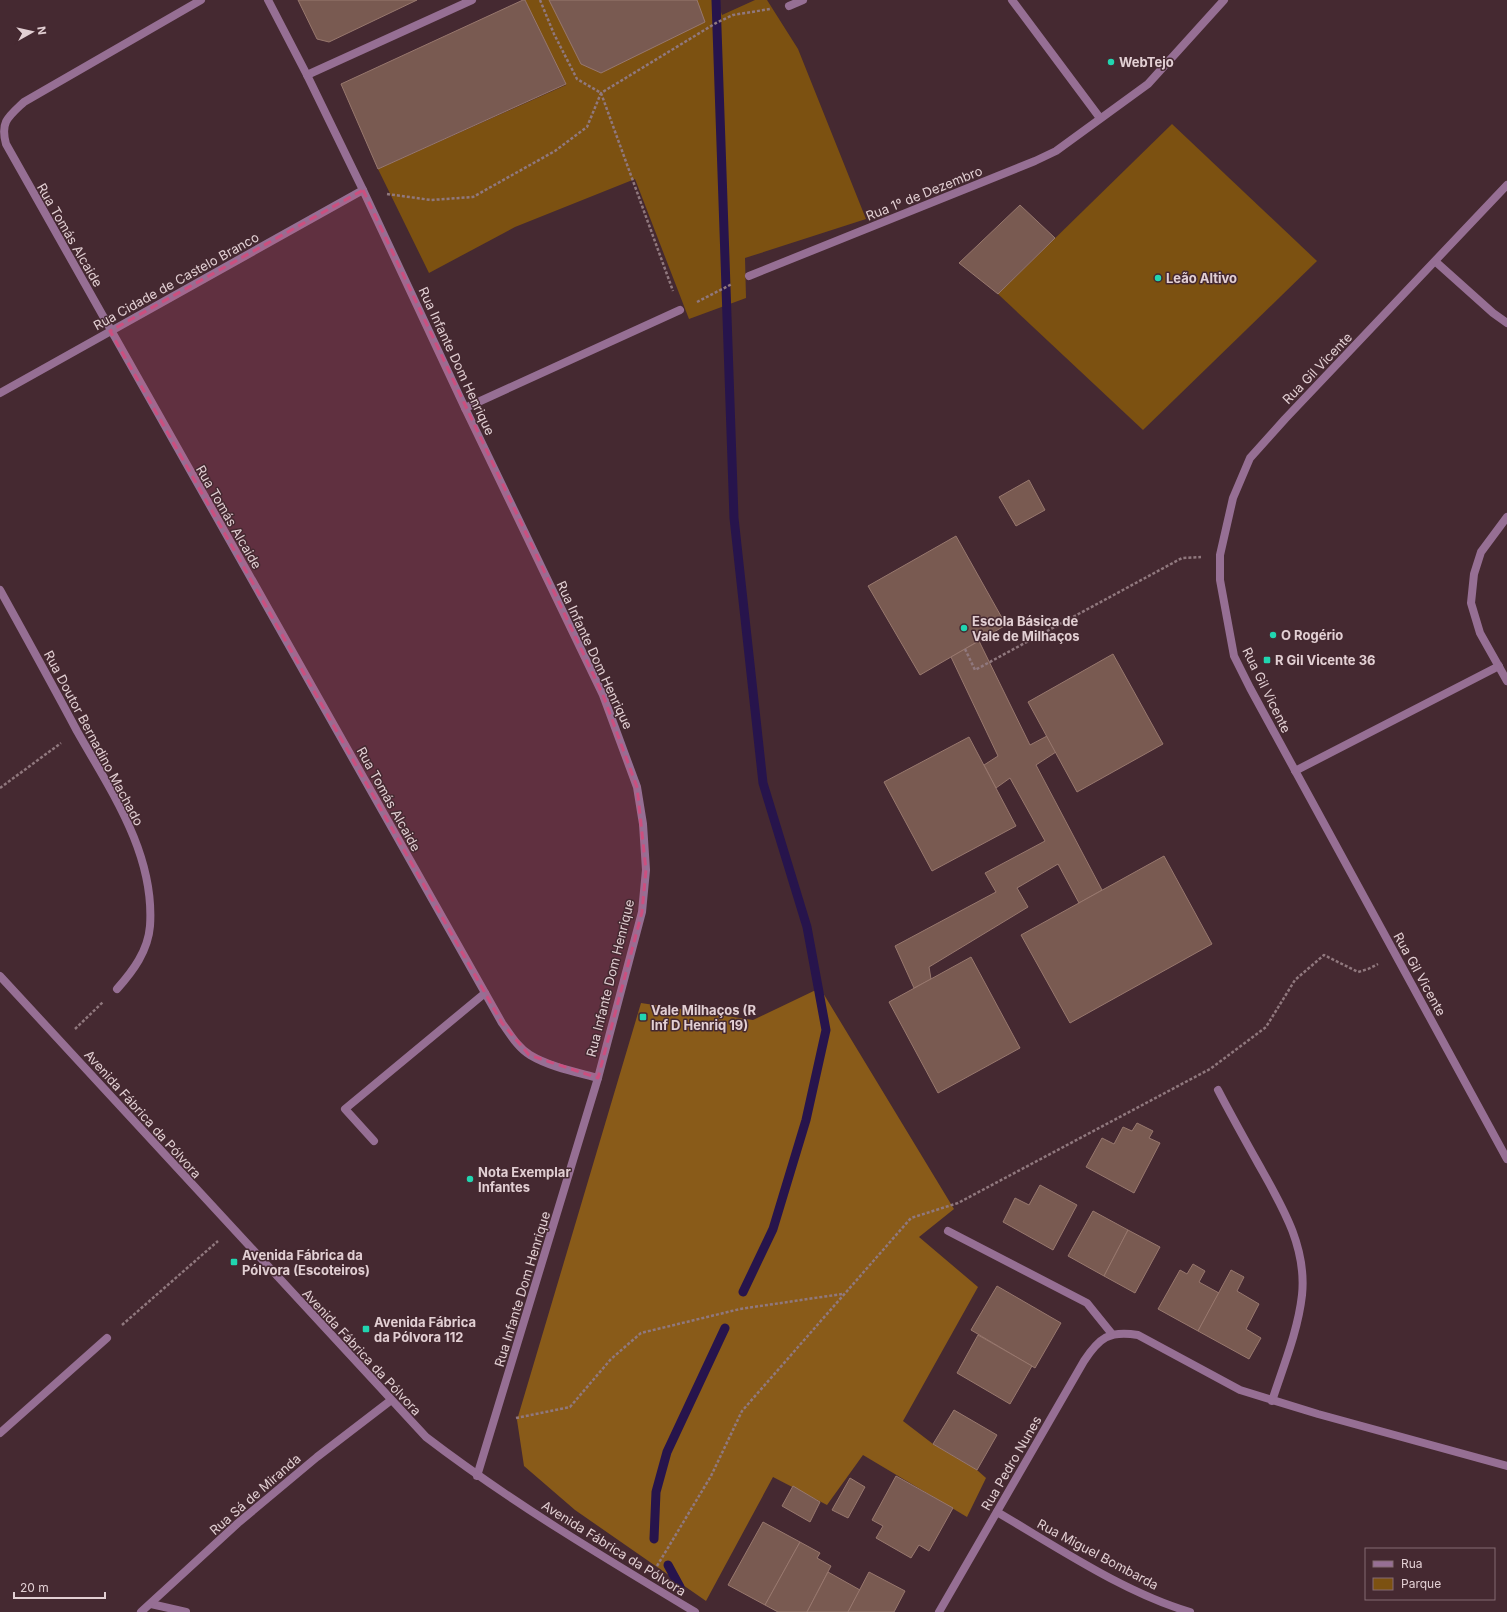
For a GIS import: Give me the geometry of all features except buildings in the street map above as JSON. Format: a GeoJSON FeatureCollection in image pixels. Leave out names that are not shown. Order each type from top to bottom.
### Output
{"type":"FeatureCollection","features":[{"type":"Feature","properties":{"kind":"street","name":"Rua Tomás Alcaide"},"geometry":{"type":"LineString","coordinates":[[201,0],[24,102],[8,117],[2,131],[6,144],[110,331],[502,1023],[515,1041],[529,1055],[550,1064],[598,1078]]}},
{"type":"Feature","properties":{"kind":"street","name":"Rua Infante Dom Henrique"},"geometry":{"type":"LineString","coordinates":[[268,0],[307,75],[363,190],[465,408],[603,695],[637,787],[643,824],[646,870],[642,912],[598,1078],[477,1476]]}},
{"type":"Feature","properties":{"kind":"street"},"geometry":{"type":"LineString","coordinates":[[307,75],[472,0]]}},
{"type":"Feature","properties":{"kind":"street"},"geometry":{"type":"LineString","coordinates":[[789,6],[803,0]]}},
{"type":"Feature","properties":{"kind":"street"},"geometry":{"type":"LineString","coordinates":[[1012,0],[1100,118]]}},
{"type":"Feature","properties":{"kind":"street","name":"Rua 1º de Dezembro"},"geometry":{"type":"LineString","coordinates":[[749,276],[1046,156],[1148,84],[1224,0]]}},
{"type":"Feature","properties":{"kind":"street","name":"Rua Gil Vicente"},"geometry":{"type":"LineString","coordinates":[[1507,185],[1436,262],[1285,419],[1250,458],[1233,498],[1220,555],[1220,580],[1234,656],[1295,771],[1507,1159]]}},
{"type":"Feature","properties":{"kind":"street","name":"Rua Cidade de Castelo Branco"},"geometry":{"type":"LineString","coordinates":[[0,393],[363,190]]}},
{"type":"Feature","properties":{"kind":"street"},"geometry":{"type":"LineString","coordinates":[[1436,262],[1493,313],[1507,323]]}},
{"type":"Feature","properties":{"kind":"street"},"geometry":{"type":"LineString","coordinates":[[465,408],[680,310]]}},
{"type":"Feature","properties":{"kind":"street"},"geometry":{"type":"LineString","coordinates":[[1507,517],[1481,552],[1474,574],[1471,603],[1480,633],[1507,681]]}},
{"type":"Feature","properties":{"kind":"street","name":"Rua Doutor Bernadino Machado"},"geometry":{"type":"LineString","coordinates":[[0,590],[127,821],[144,864],[150,897],[150,927],[143,952],[133,971],[117,989]]}},
{"type":"Feature","properties":{"kind":"street"},"geometry":{"type":"LineString","coordinates":[[1295,771],[1499,666]]}},
{"type":"Feature","properties":{"kind":"street","name":"Avenida Fábrica da Pólvora"},"geometry":{"type":"LineString","coordinates":[[0,976],[62,1042],[231,1229],[426,1438],[477,1476],[647,1584],[695,1612]]}},
{"type":"Feature","properties":{"kind":"street"},"geometry":{"type":"LineString","coordinates":[[374,1141],[345,1109],[485,993]]}},
{"type":"Feature","properties":{"kind":"street"},"geometry":{"type":"LineString","coordinates":[[1218,1090],[1281,1203],[1295,1234],[1301,1261],[1302,1295],[1296,1322],[1272,1401]]}},
{"type":"Feature","properties":{"kind":"street"},"geometry":{"type":"LineString","coordinates":[[948,1231],[1087,1303],[1112,1334],[1125,1332],[1138,1334],[1240,1390],[1272,1401],[1507,1466]]}},
{"type":"Feature","properties":{"kind":"street","name":"Rua Pedro Nunes"},"geometry":{"type":"LineString","coordinates":[[939,1612],[1084,1361],[1093,1347],[1104,1338],[1112,1334]]}},
{"type":"Feature","properties":{"kind":"street"},"geometry":{"type":"LineString","coordinates":[[0,1433],[107,1338]]}},
{"type":"Feature","properties":{"kind":"street","name":"Rua Sá de Miranda"},"geometry":{"type":"LineString","coordinates":[[141,1612],[238,1523],[317,1457],[390,1401]]}},
{"type":"Feature","properties":{"kind":"street","name":"Rua Miguel Bombarda"},"geometry":{"type":"LineString","coordinates":[[997,1512],[1121,1583],[1170,1606],[1190,1612]]}},
{"type":"Feature","properties":{"kind":"street"},"geometry":{"type":"LineString","coordinates":[[151,1604],[186,1612]]}},
{"type":"Feature","properties":{"kind":"path"},"geometry":{"type":"LineString","coordinates":[[540,0],[554,34],[577,78],[601,94],[680,310]]}},
{"type":"Feature","properties":{"kind":"path"},"geometry":{"type":"LineString","coordinates":[[363,190],[431,200],[473,196],[555,151],[587,127],[601,94],[716,23],[733,15],[789,6]]}},
{"type":"Feature","properties":{"kind":"path"},"geometry":{"type":"LineString","coordinates":[[712,294],[733,284]]}},
{"type":"Feature","properties":{"kind":"path"},"geometry":{"type":"LineString","coordinates":[[965,649],[975,670],[1182,558],[1220,555]]}},
{"type":"Feature","properties":{"kind":"path"},"geometry":{"type":"LineString","coordinates":[[0,788],[77,731]]}},
{"type":"Feature","properties":{"kind":"path"},"geometry":{"type":"LineString","coordinates":[[647,1584],[711,1476],[742,1411],[911,1218],[958,1203],[1210,1070],[1266,1027],[1295,980],[1324,955],[1358,972],[1368,969],[1396,954]]}},
{"type":"Feature","properties":{"kind":"path"},"geometry":{"type":"LineString","coordinates":[[62,1042],[117,989]]}},
{"type":"Feature","properties":{"kind":"path"},"geometry":{"type":"LineString","coordinates":[[107,1338],[231,1229]]}},
{"type":"Feature","properties":{"kind":"path"},"geometry":{"type":"LineString","coordinates":[[494,1422],[570,1407],[611,1359],[641,1332],[740,1309],[843,1294]]}},
{"type":"Feature","properties":{"kind":"highlighted area"},"geometry":{"type":"Polygon","coordinates":[[[363,190],[603,695],[637,787],[646,870],[642,912],[598,1078],[529,1055],[502,1023],[110,331],[363,190]]]}},
{"type":"Feature","properties":{"kind":"green space"},"geometry":{"type":"Polygon","coordinates":[[[525,0],[717,0],[722,15],[755,0],[767,0],[798,49],[866,219],[745,258],[746,298],[689,319],[635,179],[515,227],[429,273],[378,169],[566,85],[525,0]]]}},
{"type":"Feature","properties":{"kind":"green space","name":"Leão Altivo"},"geometry":{"type":"Polygon","coordinates":[[[1172,124],[1317,261],[1143,430],[998,294],[1172,124]]]}},
{"type":"Feature","properties":{"kind":"shaded area"},"geometry":{"type":"Polygon","coordinates":[[[820,988],[954,1209],[919,1237],[978,1287],[903,1421],[933,1444],[977,1470],[986,1478],[967,1517],[863,1455],[827,1505],[773,1477],[706,1601],[575,1510],[524,1466],[517,1420],[641,1003],[753,1020],[820,988]]]}},
{"type":"Feature","properties":{"kind":"waterway"},"geometry":{"type":"LineString","coordinates":[[716,0],[734,518],[763,783],[807,927],[826,1030],[806,1120],[773,1229],[743,1292]]}},
{"type":"Feature","properties":{"kind":"waterway"},"geometry":{"type":"LineString","coordinates":[[654,1539],[656,1492],[667,1452],[725,1328]]}},
{"type":"Feature","properties":{"kind":"waterway"},"geometry":{"type":"LineString","coordinates":[[668,1565],[680,1587]]}},
{"type":"Feature","properties":{"kind":"place","name":"WebTejo"},"geometry":{"type":"Point","coordinates":[1111,62]}},
{"type":"Feature","properties":{"kind":"place","name":"Leão Altivo"},"geometry":{"type":"Point","coordinates":[1158,278]}},
{"type":"Feature","properties":{"kind":"place","name":"Escola Básica de Vale de Milhaços"},"geometry":{"type":"Point","coordinates":[964,628]}},
{"type":"Feature","properties":{"kind":"place","name":"O Rogério"},"geometry":{"type":"Point","coordinates":[1273,635]}},
{"type":"Feature","properties":{"kind":"place","name":"R Gil Vicente 36"},"geometry":{"type":"Point","coordinates":[1267,660]}},
{"type":"Feature","properties":{"kind":"place","name":"Vale Milhaços (R Inf D Henriq 19)"},"geometry":{"type":"Point","coordinates":[643,1017]}},
{"type":"Feature","properties":{"kind":"place","name":"Nota Exemplar Infantes"},"geometry":{"type":"Point","coordinates":[470,1179]}},
{"type":"Feature","properties":{"kind":"place","name":"Avenida Fábrica da Pólvora (Escoteiros)"},"geometry":{"type":"Point","coordinates":[234,1262]}},
{"type":"Feature","properties":{"kind":"place","name":"Avenida Fábrica da Pólvora 112"},"geometry":{"type":"Point","coordinates":[366,1329]}}]}
